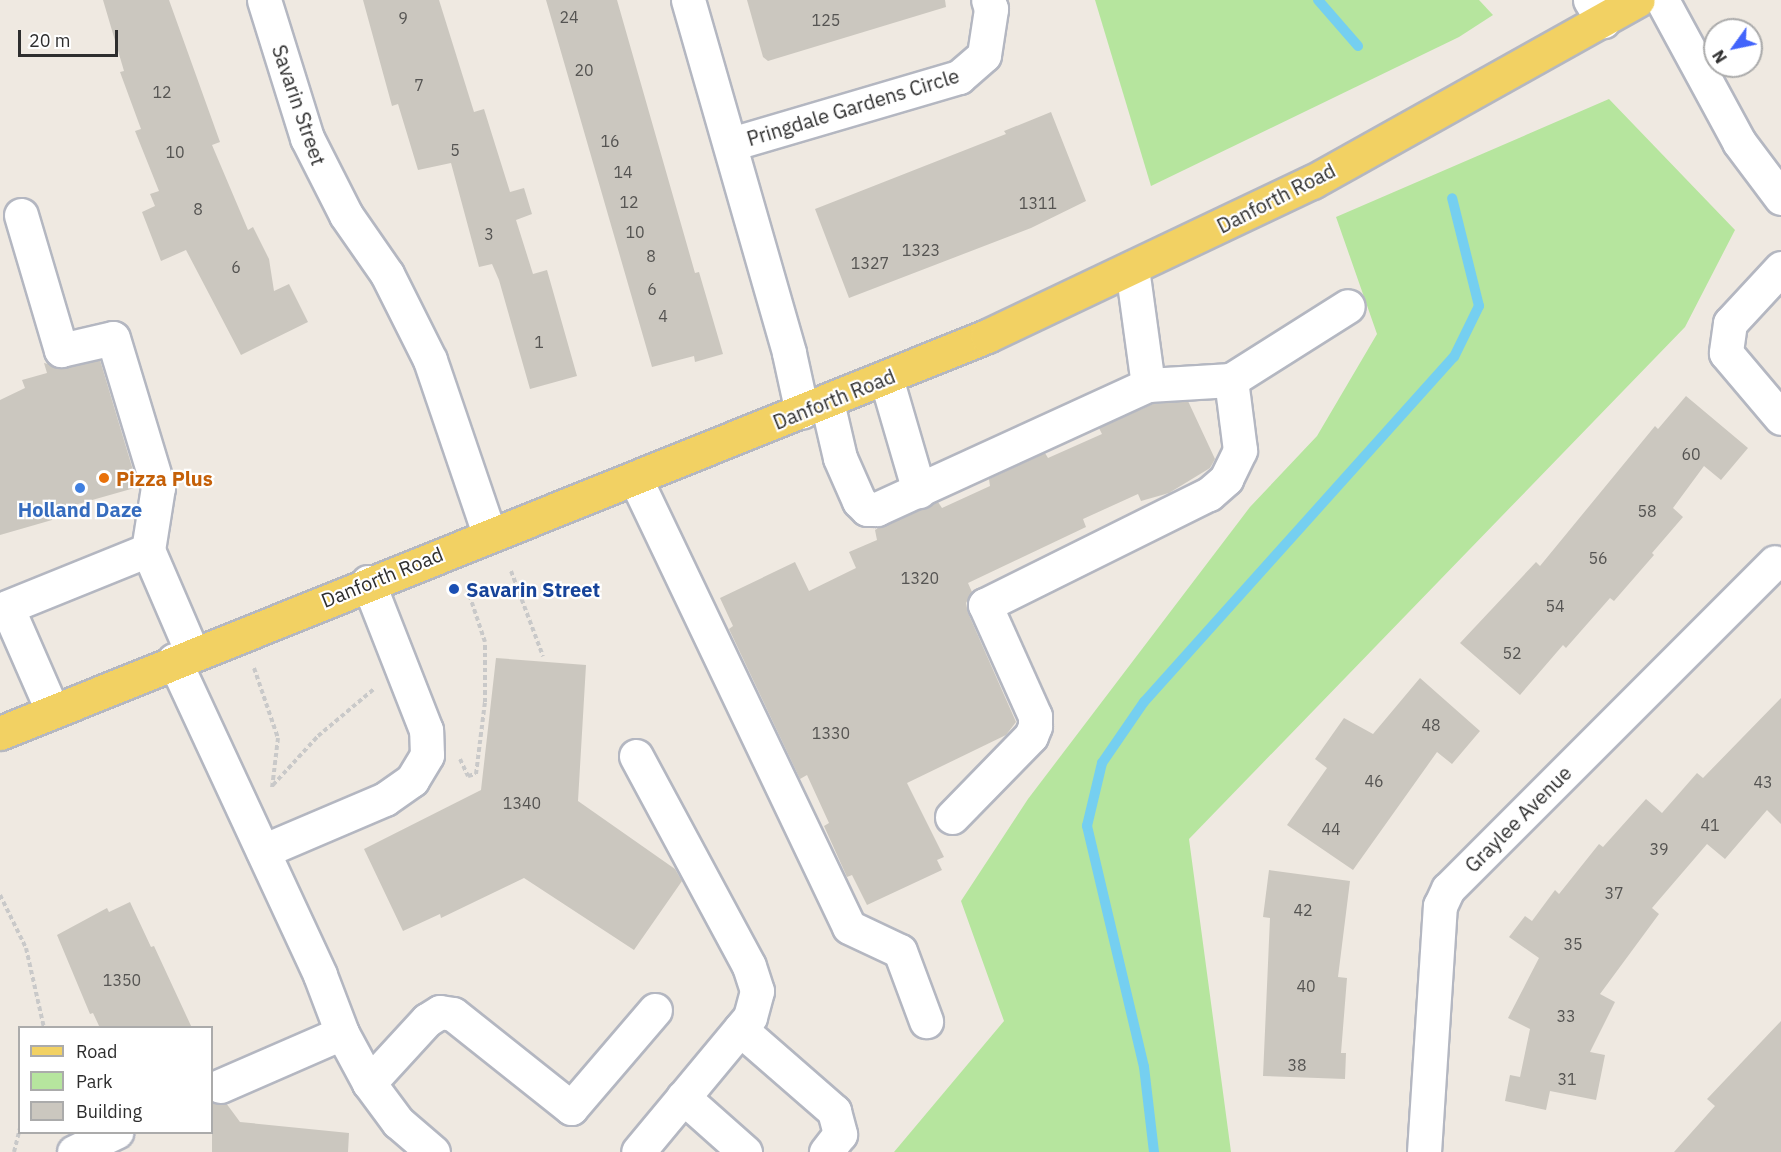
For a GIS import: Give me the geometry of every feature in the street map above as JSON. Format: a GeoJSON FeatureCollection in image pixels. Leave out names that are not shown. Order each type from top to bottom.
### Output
{"type":"FeatureCollection","features":[{"type":"Feature","properties":{"kind":"main road","name":"Danforth Road"},"geometry":{"type":"LineString","coordinates":[[0,733],[183,656],[489,533],[635,478],[886,378],[1132,268],[1312,182],[1596,11],[1638,0]]}},
{"type":"Feature","properties":{"kind":"street","name":"Savarin Street"},"geometry":{"type":"LineString","coordinates":[[264,0],[307,138],[346,215],[387,274],[430,360],[489,533]]}},
{"type":"Feature","properties":{"kind":"street","name":"Pringdale Gardens Circle"},"geometry":{"type":"LineString","coordinates":[[688,0],[814,407],[859,501],[867,509],[877,509],[919,490]]}},
{"type":"Feature","properties":{"kind":"street","name":"Pringdale Gardens Circle"},"geometry":{"type":"LineString","coordinates":[[731,144],[960,77],[984,55],[990,9],[988,0]]}},
{"type":"Feature","properties":{"kind":"street"},"geometry":{"type":"LineString","coordinates":[[1662,0],[1739,142],[1781,198]]}},
{"type":"Feature","properties":{"kind":"street"},"geometry":{"type":"LineString","coordinates":[[21,215],[62,350],[113,338],[158,487],[148,550],[183,656],[263,851],[320,975],[342,1034],[369,1083],[398,1122],[433,1152]]}},
{"type":"Feature","properties":{"kind":"street"},"geometry":{"type":"LineString","coordinates":[[1132,268],[1148,385]]}},
{"type":"Feature","properties":{"kind":"street"},"geometry":{"type":"LineString","coordinates":[[1781,268],[1730,323],[1726,353],[1781,418]]}},
{"type":"Feature","properties":{"kind":"street"},"geometry":{"type":"LineString","coordinates":[[886,378],[919,490],[1148,385],[1231,380],[1348,306]]}},
{"type":"Feature","properties":{"kind":"street"},"geometry":{"type":"LineString","coordinates":[[952,817],[1031,736],[1035,726],[1035,716],[985,605],[1209,494],[1226,479],[1240,450],[1231,380]]}},
{"type":"Feature","properties":{"kind":"street"},"geometry":{"type":"LineString","coordinates":[[635,478],[849,927],[900,951],[926,1021]]}},
{"type":"Feature","properties":{"kind":"street"},"geometry":{"type":"LineString","coordinates":[[52,711],[7,607],[148,550]]}},
{"type":"Feature","properties":{"kind":"street","name":"Graylee Avenue"},"geometry":{"type":"LineString","coordinates":[[1424,1152],[1440,906],[1448,889],[1775,562]]}},
{"type":"Feature","properties":{"kind":"street"},"geometry":{"type":"LineString","coordinates":[[263,851],[385,799],[412,780],[427,754],[426,730],[368,582]]}},
{"type":"Feature","properties":{"kind":"street"},"geometry":{"type":"LineString","coordinates":[[636,756],[749,966],[757,991],[750,1017],[638,1152]]}},
{"type":"Feature","properties":{"kind":"street"},"geometry":{"type":"LineString","coordinates":[[369,1083],[427,1020],[440,1012],[453,1014],[571,1108],[655,1010]]}},
{"type":"Feature","properties":{"kind":"street"},"geometry":{"type":"LineString","coordinates":[[740,1029],[834,1111],[840,1134],[826,1152]]}},
{"type":"Feature","properties":{"kind":"street"},"geometry":{"type":"LineString","coordinates":[[220,1086],[342,1034]]}},
{"type":"Feature","properties":{"kind":"street"},"geometry":{"type":"LineString","coordinates":[[683,1097],[745,1152]]}},
{"type":"Feature","properties":{"kind":"street"},"geometry":{"type":"LineString","coordinates":[[74,1152],[112,1134]]}},
{"type":"Feature","properties":{"kind":"path"},"geometry":{"type":"LineString","coordinates":[[511,571],[543,656]]}},
{"type":"Feature","properties":{"kind":"path"},"geometry":{"type":"LineString","coordinates":[[467,588],[485,642],[485,702],[477,774],[468,776]]}},
{"type":"Feature","properties":{"kind":"path"},"geometry":{"type":"LineString","coordinates":[[271,786],[318,736],[402,671]]}},
{"type":"Feature","properties":{"kind":"path"},"geometry":{"type":"LineString","coordinates":[[0,895],[26,948],[44,1026]]}},
{"type":"Feature","properties":{"kind":"path"},"geometry":{"type":"LineString","coordinates":[[14,1152],[18,1134]]}},
{"type":"Feature","properties":{"kind":"green space"},"geometry":{"type":"Polygon","coordinates":[[[1095,0],[1479,0],[1493,15],[1459,37],[1151,186],[1095,0]]]}},
{"type":"Feature","properties":{"kind":"green space"},"geometry":{"type":"Polygon","coordinates":[[[1609,99],[1735,230],[1685,327],[1189,839],[1231,1152],[894,1152],[1004,1021],[961,901],[1028,799],[1250,507],[1317,436],[1377,334],[1336,217],[1609,99]]]}},
{"type":"Feature","properties":{"kind":"building"},"geometry":{"type":"Polygon","coordinates":[[[103,0],[169,0],[220,142],[212,145],[248,230],[253,227],[269,259],[274,291],[289,284],[308,322],[241,355],[186,250],[161,261],[142,212],[155,206],[150,194],[159,191],[135,131],[141,129],[120,72],[124,71],[103,0]]]}},
{"type":"Feature","properties":{"kind":"building"},"geometry":{"type":"Polygon","coordinates":[[[363,0],[439,0],[474,112],[484,109],[510,192],[524,188],[532,214],[516,220],[533,274],[547,270],[577,376],[530,389],[499,280],[492,264],[479,267],[451,163],[418,170],[398,104],[392,106],[363,0]]]}},
{"type":"Feature","properties":{"kind":"building"},"geometry":{"type":"Polygon","coordinates":[[[546,0],[617,0],[695,273],[699,272],[723,354],[695,362],[694,356],[652,367],[546,0]]]}},
{"type":"Feature","properties":{"kind":"building"},"geometry":{"type":"Polygon","coordinates":[[[747,0],[945,0],[946,7],[768,61],[763,57],[747,0]]]}},
{"type":"Feature","properties":{"kind":"building"},"geometry":{"type":"Polygon","coordinates":[[[1051,112],[1086,201],[1031,228],[849,298],[815,209],[1006,134],[1004,131],[1051,112]]]}},
{"type":"Feature","properties":{"kind":"building"},"geometry":{"type":"Polygon","coordinates":[[[100,360],[138,487],[50,512],[52,520],[0,535],[0,400],[25,388],[22,380],[47,373],[44,363],[65,368],[100,360]]]}},
{"type":"Feature","properties":{"kind":"building"},"geometry":{"type":"Polygon","coordinates":[[[1686,396],[1748,448],[1721,480],[1704,466],[1673,508],[1683,517],[1652,553],[1654,555],[1614,601],[1610,598],[1566,648],[1563,645],[1520,695],[1460,643],[1536,562],[1540,566],[1655,426],[1658,429],[1686,396]]]}},
{"type":"Feature","properties":{"kind":"building"},"geometry":{"type":"Polygon","coordinates":[[[1188,401],[1215,459],[1210,468],[1169,493],[1141,501],[1138,494],[1083,519],[1086,527],[968,583],[972,592],[966,603],[968,613],[1016,722],[1006,735],[907,783],[944,857],[937,860],[942,870],[867,905],[852,875],[847,877],[824,826],[829,823],[807,775],[800,779],[729,629],[733,626],[720,598],[795,562],[809,591],[856,568],[849,552],[877,540],[875,530],[880,527],[938,502],[942,508],[990,486],[989,479],[1045,453],[1048,458],[1102,434],[1099,428],[1153,404],[1188,401]]]}},
{"type":"Feature","properties":{"kind":"building"},"geometry":{"type":"Polygon","coordinates":[[[496,658],[586,665],[578,801],[675,869],[682,881],[634,950],[524,878],[441,918],[440,914],[403,931],[364,849],[481,790],[496,658]]]}},
{"type":"Feature","properties":{"kind":"building"},"geometry":{"type":"Polygon","coordinates":[[[1420,678],[1480,731],[1452,764],[1437,752],[1353,870],[1287,825],[1327,768],[1315,759],[1344,718],[1373,734],[1420,678]]]}},
{"type":"Feature","properties":{"kind":"building"},"geometry":{"type":"Polygon","coordinates":[[[1781,698],[1781,824],[1767,810],[1725,859],[1707,844],[1652,908],[1659,914],[1600,994],[1615,1002],[1590,1052],[1605,1055],[1596,1100],[1550,1091],[1546,1110],[1505,1101],[1510,1075],[1520,1077],[1530,1029],[1508,1018],[1539,958],[1509,937],[1525,916],[1532,921],[1555,890],[1559,894],[1599,844],[1603,847],[1646,799],[1662,813],[1697,773],[1703,778],[1781,698]]]}},
{"type":"Feature","properties":{"kind":"building"},"geometry":{"type":"Polygon","coordinates":[[[1269,870],[1350,881],[1338,977],[1347,978],[1341,1053],[1346,1053],[1345,1079],[1263,1076],[1270,918],[1263,917],[1269,870]]]}},
{"type":"Feature","properties":{"kind":"building"},"geometry":{"type":"Polygon","coordinates":[[[130,902],[151,947],[154,946],[191,1026],[99,1026],[93,1013],[90,1014],[57,935],[107,908],[109,912],[130,902]]]}},
{"type":"Feature","properties":{"kind":"building"},"geometry":{"type":"Polygon","coordinates":[[[1781,1021],[1781,1152],[1674,1152],[1715,1106],[1707,1099],[1781,1021]]]}},
{"type":"Feature","properties":{"kind":"building"},"geometry":{"type":"Polygon","coordinates":[[[213,1102],[226,1103],[240,1122],[349,1133],[348,1152],[212,1152],[213,1102]]]}},
{"type":"Feature","properties":{"kind":"waterway"},"geometry":{"type":"LineString","coordinates":[[1318,0],[1358,46]]}},
{"type":"Feature","properties":{"kind":"waterway"},"geometry":{"type":"LineString","coordinates":[[1154,1152],[1144,1067],[1087,826],[1102,763],[1144,702],[1454,357],[1479,306],[1452,198]]}},
{"type":"Feature","properties":{"kind":"place","name":"Pizza Plus"},"geometry":{"type":"Point","coordinates":[104,478]}},
{"type":"Feature","properties":{"kind":"place","name":"Holland Daze"},"geometry":{"type":"Point","coordinates":[80,488]}},
{"type":"Feature","properties":{"kind":"place","name":"Savarin Street"},"geometry":{"type":"Point","coordinates":[454,589]}}]}
